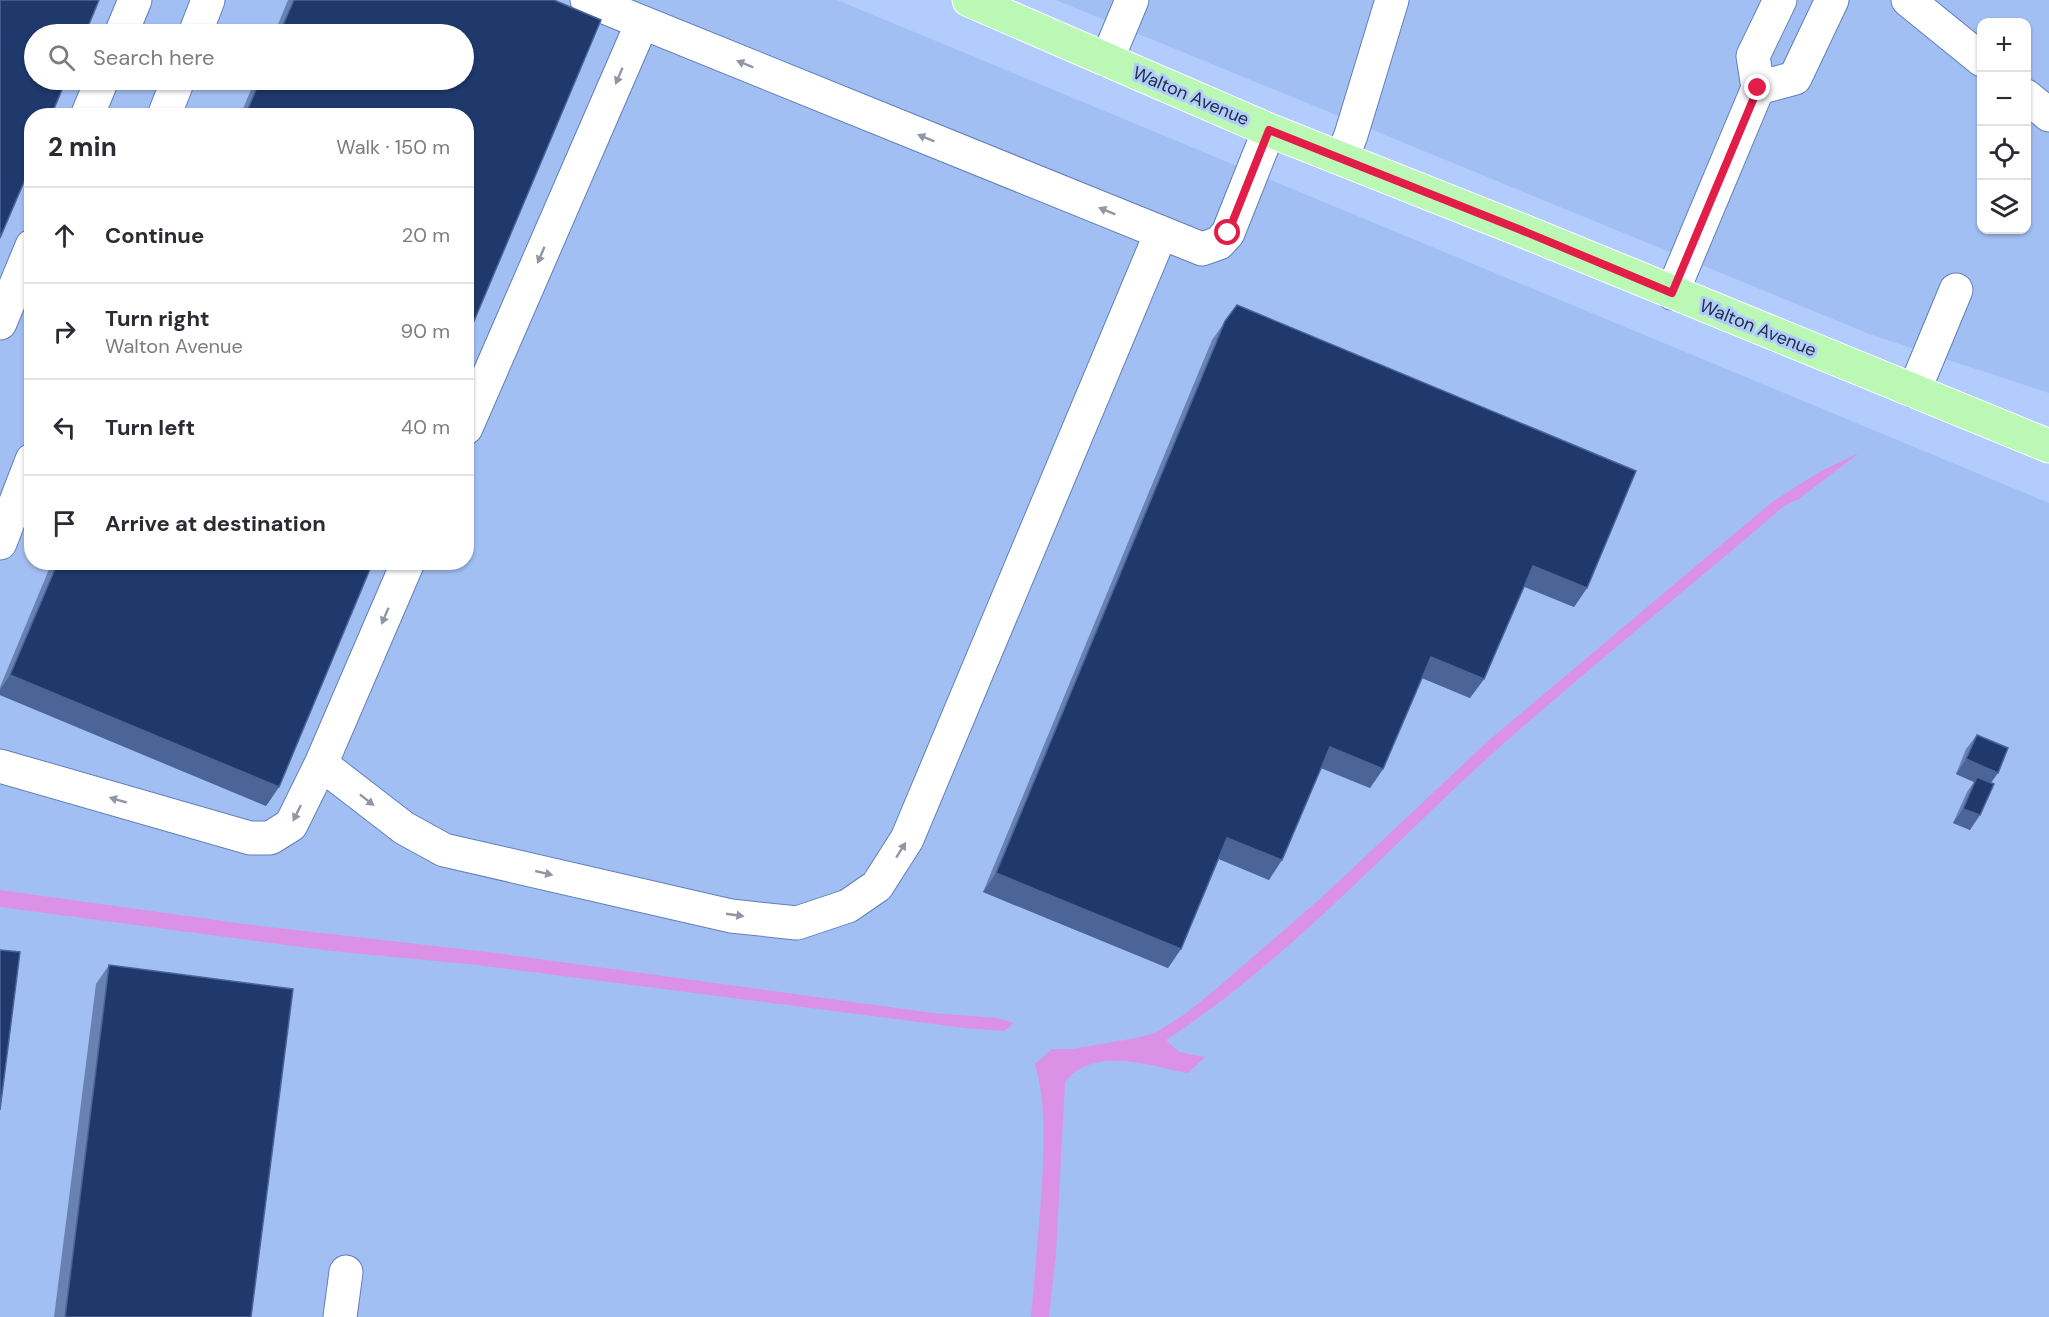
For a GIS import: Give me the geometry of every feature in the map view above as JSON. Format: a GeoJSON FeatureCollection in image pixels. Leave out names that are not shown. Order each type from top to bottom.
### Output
{"type":"FeatureCollection","features":[{"type":"Feature","properties":{"kind":"main road","name":"Walton Avenue"},"geometry":{"type":"LineString","coordinates":[[969,0],[1269,130],[2049,446]]}},
{"type":"Feature","properties":{"kind":"lane"},"geometry":{"type":"LineString","coordinates":[[125,24],[135,0]]}},
{"type":"Feature","properties":{"kind":"lane"},"geometry":{"type":"LineString","coordinates":[[199,24],[208,0]]}},
{"type":"Feature","properties":{"kind":"lane"},"geometry":{"type":"LineString","coordinates":[[587,0],[1202,249],[1219,243],[1228,233],[1269,130]]}},
{"type":"Feature","properties":{"kind":"lane"},"geometry":{"type":"LineString","coordinates":[[1107,60],[1132,0]]}},
{"type":"Feature","properties":{"kind":"lane"},"geometry":{"type":"LineString","coordinates":[[1342,158],[1392,0]]}},
{"type":"Feature","properties":{"kind":"lane"},"geometry":{"type":"LineString","coordinates":[[1672,293],[1758,88],[1753,56],[1780,0]]}},
{"type":"Feature","properties":{"kind":"lane"},"geometry":{"type":"LineString","coordinates":[[1758,88],[1796,78],[1832,0]]}},
{"type":"Feature","properties":{"kind":"lane"},"geometry":{"type":"LineString","coordinates":[[1908,0],[1977,56]]}},
{"type":"Feature","properties":{"kind":"lane"},"geometry":{"type":"LineString","coordinates":[[474,410],[642,23]]}},
{"type":"Feature","properties":{"kind":"lane"},"geometry":{"type":"LineString","coordinates":[[90,108],[98,90]]}},
{"type":"Feature","properties":{"kind":"lane"},"geometry":{"type":"LineString","coordinates":[[167,108],[174,90]]}},
{"type":"Feature","properties":{"kind":"lane"},"geometry":{"type":"LineString","coordinates":[[2031,100],[2049,115]]}},
{"type":"Feature","properties":{"kind":"lane"},"geometry":{"type":"LineString","coordinates":[[321,764],[404,828],[444,850],[731,915],[797,922],[848,906],[877,886],[907,839],[1161,233]]}},
{"type":"Feature","properties":{"kind":"lane"},"geometry":{"type":"LineString","coordinates":[[0,324],[24,266]]}},
{"type":"Feature","properties":{"kind":"lane"},"geometry":{"type":"LineString","coordinates":[[1914,391],[1956,290]]}},
{"type":"Feature","properties":{"kind":"lane"},"geometry":{"type":"LineString","coordinates":[[0,543],[24,481]]}},
{"type":"Feature","properties":{"kind":"lane"},"geometry":{"type":"LineString","coordinates":[[0,766],[250,838],[270,838],[291,825],[321,764],[405,570]]}},
{"type":"Feature","properties":{"kind":"lane"},"geometry":{"type":"LineString","coordinates":[[340,1317],[346,1272]]}},
{"type":"Feature","properties":{"kind":"shaded area"},"geometry":{"type":"Polygon","coordinates":[[[0,0],[837,0],[2049,503],[2049,1317],[0,1317],[0,0]]]}},
{"type":"Feature","properties":{"kind":"shaded area"},"geometry":{"type":"Polygon","coordinates":[[[1056,0],[2049,0],[2049,393],[1872,335],[1056,0]]]}},
{"type":"Feature","properties":{"kind":"shaded area"},"geometry":{"type":"Polygon","coordinates":[[[1859,453],[1799,499],[1784,506],[1573,684],[1503,744],[1299,936],[1212,1008],[1166,1040],[1179,1052],[1205,1057],[1188,1073],[1140,1063],[1106,1061],[1091,1064],[1077,1071],[1065,1082],[1056,1254],[1049,1317],[1031,1317],[1044,1138],[1043,1108],[1035,1064],[1052,1049],[1072,1049],[1155,1033],[1185,1014],[1321,898],[1488,741],[1772,502],[1819,472],[1859,453]]]}},
{"type":"Feature","properties":{"kind":"shaded area"},"geometry":{"type":"Polygon","coordinates":[[[0,890],[252,925],[496,953],[933,1013],[997,1018],[1014,1023],[1004,1031],[965,1028],[477,965],[332,951],[0,907],[0,890]]]}},
{"type":"Feature","properties":{"kind":"building"},"geometry":{"type":"Polygon","coordinates":[[[0,0],[99,0],[89,24],[24,24],[24,90],[62,90],[54,108],[24,108],[24,182],[0,238],[0,0]]]}},
{"type":"Feature","properties":{"kind":"building"},"geometry":{"type":"Polygon","coordinates":[[[294,0],[554,0],[601,20],[474,321],[474,108],[248,108],[256,90],[474,90],[474,24],[283,24],[294,0]]]}},
{"type":"Feature","properties":{"kind":"building"},"geometry":{"type":"Polygon","coordinates":[[[1237,305],[1636,471],[1587,588],[1533,566],[1484,679],[1431,657],[1383,769],[1330,747],[1282,860],[1227,838],[1181,949],[996,873],[1225,321],[1237,305]]]}},
{"type":"Feature","properties":{"kind":"building"},"geometry":{"type":"Polygon","coordinates":[[[55,570],[370,570],[279,787],[10,675],[55,570]]]}},
{"type":"Feature","properties":{"kind":"building"},"geometry":{"type":"Polygon","coordinates":[[[1977,735],[2008,748],[1998,773],[1966,759],[1977,735]]]}},
{"type":"Feature","properties":{"kind":"building"},"geometry":{"type":"Polygon","coordinates":[[[1977,777],[1994,784],[1980,815],[1963,809],[1977,777]]]}},
{"type":"Feature","properties":{"kind":"building"},"geometry":{"type":"Polygon","coordinates":[[[0,950],[20,952],[0,1110],[0,950]]]}},
{"type":"Feature","properties":{"kind":"building"},"geometry":{"type":"Polygon","coordinates":[[[109,965],[293,989],[251,1317],[65,1317],[109,965]]]}},
{"type":"Feature","properties":{"kind":"route"},"geometry":{"type":"LineString","coordinates":[[1228,233],[1269,130],[1672,293],[1758,88]]}}]}
